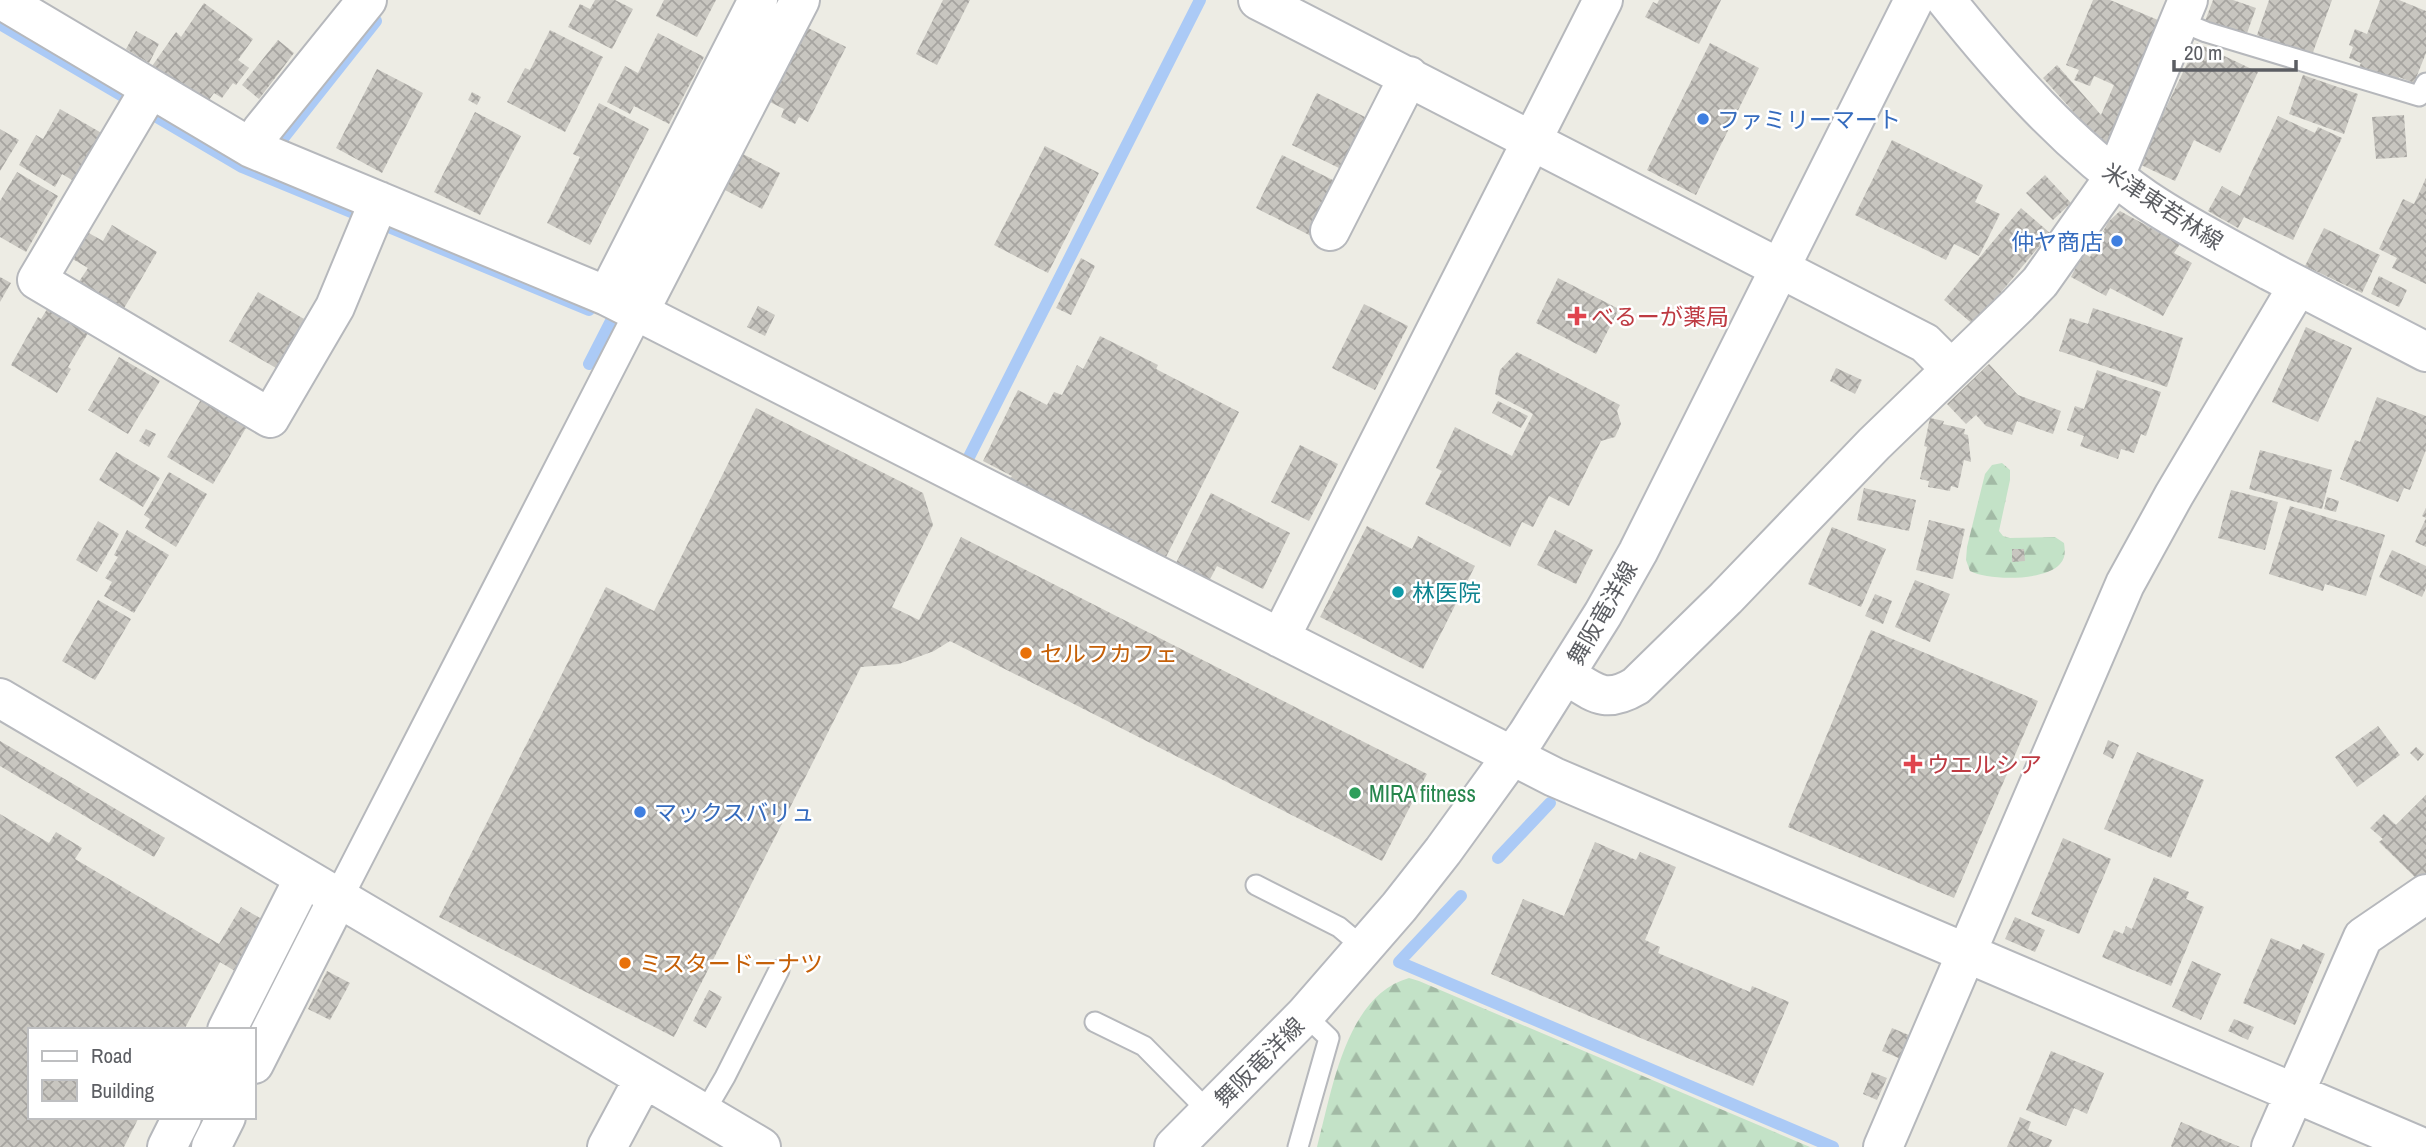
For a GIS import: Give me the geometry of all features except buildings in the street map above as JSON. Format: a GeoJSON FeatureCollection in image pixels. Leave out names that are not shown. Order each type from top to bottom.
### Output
{"type":"FeatureCollection","features":[{"type":"Feature","properties":{"kind":"street"},"geometry":{"type":"LineString","coordinates":[[2,0],[251,148],[623,304],[1554,778],[2421,1147]]}},
{"type":"Feature","properties":{"kind":"street"},"geometry":{"type":"LineString","coordinates":[[251,148],[262,130],[367,0]]}},
{"type":"Feature","properties":{"kind":"street"},"geometry":{"type":"LineString","coordinates":[[256,1060],[338,898],[623,304],[758,0]]}},
{"type":"Feature","properties":{"kind":"street"},"geometry":{"type":"LineString","coordinates":[[623,304],[800,0]]}},
{"type":"Feature","properties":{"kind":"street"},"geometry":{"type":"LineString","coordinates":[[1258,0],[1925,343],[1951,369]]}},
{"type":"Feature","properties":{"kind":"street"},"geometry":{"type":"LineString","coordinates":[[1280,638],[1603,0]]}},
{"type":"Feature","properties":{"kind":"street","name":"舞阪竜洋線"},"geometry":{"type":"LineString","coordinates":[[1174,1147],[1305,1015],[1364,948],[1443,851],[1512,756],[1566,675],[1649,531],[1914,0]]}},
{"type":"Feature","properties":{"kind":"street","name":"米津東若林線"},"geometry":{"type":"LineString","coordinates":[[1946,0],[2029,99],[2066,135],[2115,176],[2189,227],[2426,352]]}},
{"type":"Feature","properties":{"kind":"street"},"geometry":{"type":"LineString","coordinates":[[1566,675],[1605,696],[1622,695],[1636,687],[1951,369],[2018,305],[2039,282],[2115,176],[2183,10]]}},
{"type":"Feature","properties":{"kind":"street"},"geometry":{"type":"LineString","coordinates":[[1330,231],[1409,76]]}},
{"type":"Feature","properties":{"kind":"street"},"geometry":{"type":"LineString","coordinates":[[150,89],[37,280],[270,418],[335,307],[379,201]]}},
{"type":"Feature","properties":{"kind":"street"},"geometry":{"type":"LineString","coordinates":[[1883,1147],[2125,584],[2298,286]]}},
{"type":"Feature","properties":{"kind":"street"},"geometry":{"type":"LineString","coordinates":[[0,698],[761,1147]]}},
{"type":"Feature","properties":{"kind":"street"},"geometry":{"type":"LineString","coordinates":[[228,1028],[304,878]]}},
{"type":"Feature","properties":{"kind":"street"},"geometry":{"type":"LineString","coordinates":[[2271,1147],[2363,937],[2426,894]]}},
{"type":"Feature","properties":{"kind":"street"},"geometry":{"type":"LineString","coordinates":[[607,1147],[644,1078]]}},
{"type":"Feature","properties":{"kind":"street"},"geometry":{"type":"LineString","coordinates":[[167,1147],[181,1119]]}},
{"type":"Feature","properties":{"kind":"street"},"geometry":{"type":"LineString","coordinates":[[211,1147],[225,1119]]}},
{"type":"Feature","properties":{"kind":"lane"},"geometry":{"type":"LineString","coordinates":[[2183,10],[2206,32],[2419,96],[2426,83]]}},
{"type":"Feature","properties":{"kind":"lane"},"geometry":{"type":"LineString","coordinates":[[1256,885],[1339,927],[1364,948]]}},
{"type":"Feature","properties":{"kind":"lane"},"geometry":{"type":"LineString","coordinates":[[704,1114],[779,970]]}},
{"type":"Feature","properties":{"kind":"lane"},"geometry":{"type":"LineString","coordinates":[[1298,1147],[1329,1038],[1305,1015]]}},
{"type":"Feature","properties":{"kind":"lane"},"geometry":{"type":"LineString","coordinates":[[1096,1022],[1144,1046],[1209,1112]]}},
{"type":"Feature","properties":{"kind":"green space"},"geometry":{"type":"Polygon","coordinates":[[[2002,463],[2010,470],[2010,480],[1999,531],[2010,538],[2055,537],[2064,543],[2063,559],[2053,570],[2017,578],[1990,577],[1970,571],[1966,560],[1967,547],[1985,474],[1992,465],[2002,463]]]}},
{"type":"Feature","properties":{"kind":"green space"},"geometry":{"type":"Polygon","coordinates":[[[1409,978],[1810,1147],[1317,1147],[1336,1074],[1356,1025],[1370,1004],[1387,988],[1409,978]]]}},
{"type":"Feature","properties":{"kind":"waterway"},"geometry":{"type":"LineString","coordinates":[[968,459],[1200,0]]}},
{"type":"Feature","properties":{"kind":"waterway"},"geometry":{"type":"LineString","coordinates":[[277,146],[376,21]]}},
{"type":"Feature","properties":{"kind":"waterway"},"geometry":{"type":"LineString","coordinates":[[0,24],[121,95]]}},
{"type":"Feature","properties":{"kind":"waterway"},"geometry":{"type":"LineString","coordinates":[[157,117],[242,167],[351,212]]}},
{"type":"Feature","properties":{"kind":"waterway"},"geometry":{"type":"LineString","coordinates":[[391,228],[589,310]]}},
{"type":"Feature","properties":{"kind":"waterway"},"geometry":{"type":"LineString","coordinates":[[589,364],[612,319]]}},
{"type":"Feature","properties":{"kind":"waterway"},"geometry":{"type":"LineString","coordinates":[[1498,858],[1550,803]]}},
{"type":"Feature","properties":{"kind":"waterway"},"geometry":{"type":"LineString","coordinates":[[1461,896],[1399,962],[1833,1147]]}},
{"type":"Feature","properties":{"kind":"place","name":"ファミリーマート"},"geometry":{"type":"Point","coordinates":[1703,119]}},
{"type":"Feature","properties":{"kind":"place","name":"仲ヤ商店"},"geometry":{"type":"Point","coordinates":[2117,241]}},
{"type":"Feature","properties":{"kind":"place","name":"べるーが薬局"},"geometry":{"type":"Point","coordinates":[1577,316]}},
{"type":"Feature","properties":{"kind":"place","name":"林医院"},"geometry":{"type":"Point","coordinates":[1398,592]}},
{"type":"Feature","properties":{"kind":"place","name":"セルフカフェ"},"geometry":{"type":"Point","coordinates":[1026,653]}},
{"type":"Feature","properties":{"kind":"place","name":"ウエルシア"},"geometry":{"type":"Point","coordinates":[1913,764]}},
{"type":"Feature","properties":{"kind":"place","name":"MIRA fitness"},"geometry":{"type":"Point","coordinates":[1355,793]}},
{"type":"Feature","properties":{"kind":"place","name":"マックスバリュ"},"geometry":{"type":"Point","coordinates":[640,812]}},
{"type":"Feature","properties":{"kind":"place","name":"ミスタードーナツ"},"geometry":{"type":"Point","coordinates":[625,963]}}]}
